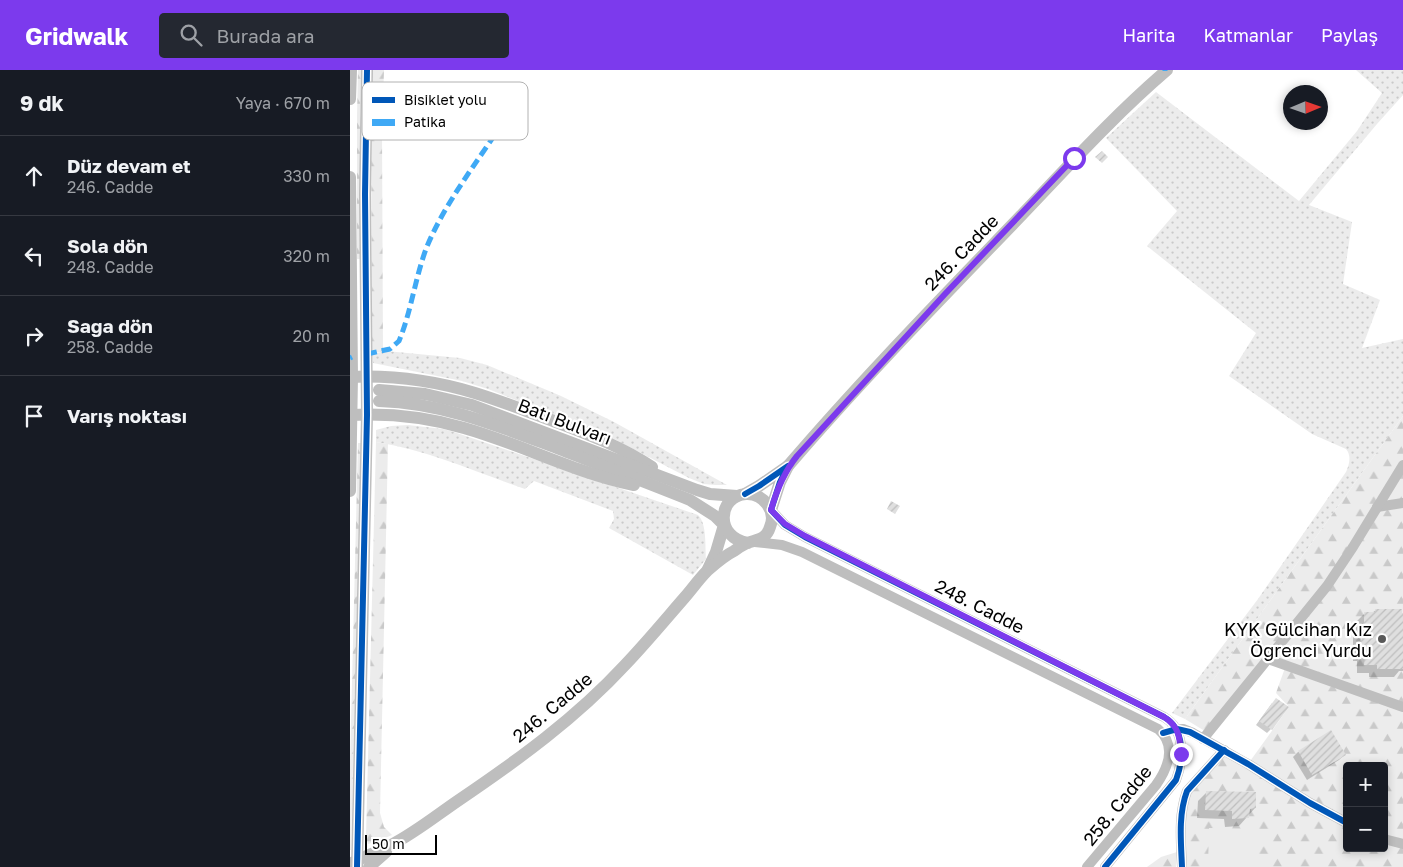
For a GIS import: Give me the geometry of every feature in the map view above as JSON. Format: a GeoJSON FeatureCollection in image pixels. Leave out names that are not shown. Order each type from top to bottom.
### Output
{"type":"FeatureCollection","features":[{"type":"Feature","properties":{"kind":"street"},"geometry":{"type":"LineString","coordinates":[[350,99],[351,70]]}},
{"type":"Feature","properties":{"kind":"street","name":"246. Cadde"},"geometry":{"type":"LineString","coordinates":[[741,495],[759,486],[788,466],[897,346],[1074,158],[1118,114],[1167,70]]}},
{"type":"Feature","properties":{"kind":"street"},"geometry":{"type":"LineString","coordinates":[[355,863],[367,415],[366,140]]}},
{"type":"Feature","properties":{"kind":"street"},"geometry":{"type":"LineString","coordinates":[[350,177],[350,491]]}},
{"type":"Feature","properties":{"kind":"street"},"geometry":{"type":"LineString","coordinates":[[351,270],[366,270]]}},
{"type":"Feature","properties":{"kind":"street"},"geometry":{"type":"LineString","coordinates":[[351,377],[394,378],[430,382],[496,400],[599,439],[646,463],[673,487]]}},
{"type":"Feature","properties":{"kind":"street","name":"Batı Bulvarı"},"geometry":{"type":"LineString","coordinates":[[379,396],[470,416],[673,487],[710,494],[741,495]]}},
{"type":"Feature","properties":{"kind":"street"},"geometry":{"type":"LineString","coordinates":[[351,415],[428,419],[464,428],[613,480],[673,487]]}},
{"type":"Feature","properties":{"kind":"street"},"geometry":{"type":"LineString","coordinates":[[1203,739],[1327,586],[1354,547],[1403,465]]}},
{"type":"Feature","properties":{"kind":"street","name":"246. Cadde"},"geometry":{"type":"LineString","coordinates":[[771,510],[780,482],[788,466]]}},
{"type":"Feature","properties":{"kind":"street","name":"Batı Bulvarı"},"geometry":{"type":"LineString","coordinates":[[673,487],[703,507],[724,525]]}},
{"type":"Feature","properties":{"kind":"street"},"geometry":{"type":"LineString","coordinates":[[753,494],[761,498],[771,510],[772,518],[768,532],[762,538],[752,542],[740,542],[733,538],[727,532],[724,525],[723,516],[725,508],[730,501],[741,495],[753,494]]}},
{"type":"Feature","properties":{"kind":"street"},"geometry":{"type":"LineString","coordinates":[[1377,507],[1403,503]]}},
{"type":"Feature","properties":{"kind":"street","name":"248. Cadde"},"geometry":{"type":"LineString","coordinates":[[771,510],[785,524],[805,536],[1164,717],[1174,724],[1177,729],[1190,732],[1224,750],[1310,803],[1343,821]]}},
{"type":"Feature","properties":{"kind":"street","name":"246. Cadde"},"geometry":{"type":"LineString","coordinates":[[707,571],[716,552],[724,525]]}},
{"type":"Feature","properties":{"kind":"street","name":"246. Cadde"},"geometry":{"type":"LineString","coordinates":[[355,863],[395,843],[536,746],[576,713],[626,665],[707,571],[724,557],[752,542]]}},
{"type":"Feature","properties":{"kind":"street","name":"248. Cadde"},"geometry":{"type":"LineString","coordinates":[[752,542],[782,544],[802,552],[1163,733]]}},
{"type":"Feature","properties":{"kind":"street"},"geometry":{"type":"LineString","coordinates":[[1268,659],[1403,707]]}},
{"type":"Feature","properties":{"kind":"street"},"geometry":{"type":"LineString","coordinates":[[1163,733],[1177,729]]}},
{"type":"Feature","properties":{"kind":"street","name":"258. Cadde"},"geometry":{"type":"LineString","coordinates":[[1105,867],[1176,780],[1181,764],[1180,741],[1177,729]]}},
{"type":"Feature","properties":{"kind":"street","name":"258. Cadde"},"geometry":{"type":"LineString","coordinates":[[1087,867],[1165,772],[1168,751],[1166,738],[1163,733]]}},
{"type":"Feature","properties":{"kind":"street"},"geometry":{"type":"LineString","coordinates":[[1182,867],[1181,817],[1187,791],[1224,750]]}},
{"type":"Feature","properties":{"kind":"street"},"geometry":{"type":"LineString","coordinates":[[1388,841],[1403,844]]}},
{"type":"Feature","properties":{"kind":"street","name":"246. Cadde"},"geometry":{"type":"LineString","coordinates":[[369,867],[395,843]]}},
{"type":"Feature","properties":{"kind":"green space"},"geometry":{"type":"Polygon","coordinates":[[[358,70],[361,70],[360,259],[357,259],[358,70]]]}},
{"type":"Feature","properties":{"kind":"green space"},"geometry":{"type":"Polygon","coordinates":[[[372,70],[384,70],[384,82],[372,82],[372,70]]]}},
{"type":"Feature","properties":{"kind":"green space"},"geometry":{"type":"Polygon","coordinates":[[[1356,70],[1403,70],[1403,95],[1309,205],[1352,222],[1343,284],[1380,300],[1362,348],[1403,339],[1403,416],[1185,719],[1172,713],[1258,599],[1346,472],[1349,458],[1346,449],[1312,434],[1229,376],[1256,333],[1147,246],[1177,211],[1106,138],[1156,92],[1299,201],[1357,131],[1382,93],[1356,70]]]}},
{"type":"Feature","properties":{"kind":"green space"},"geometry":{"type":"Polygon","coordinates":[[[371,140],[382,140],[383,351],[372,354],[371,140]]]}},
{"type":"Feature","properties":{"kind":"green space"},"geometry":{"type":"Polygon","coordinates":[[[386,351],[460,358],[487,365],[561,396],[614,422],[727,485],[704,484],[689,478],[616,440],[488,389],[462,381],[373,363],[372,354],[386,351]]]}},
{"type":"Feature","properties":{"kind":"green space"},"geometry":{"type":"Polygon","coordinates":[[[1403,416],[1403,867],[1182,867],[1183,804],[1224,750],[1248,764],[1289,707],[1276,693],[1286,665],[1268,659],[1208,733],[1185,719],[1403,416]]]}},
{"type":"Feature","properties":{"kind":"green space"},"geometry":{"type":"Polygon","coordinates":[[[408,425],[454,432],[698,515],[704,529],[706,559],[693,575],[609,528],[614,519],[613,511],[534,481],[525,489],[414,450],[376,442],[376,430],[391,426],[408,425]]]}},
{"type":"Feature","properties":{"kind":"green space"},"geometry":{"type":"Polygon","coordinates":[[[376,442],[388,444],[380,813],[384,827],[392,835],[368,844],[366,837],[376,442]]]}},
{"type":"Feature","properties":{"kind":"green space"},"geometry":{"type":"Polygon","coordinates":[[[358,443],[361,443],[350,850],[350,762],[358,443]]]}},
{"type":"Feature","properties":{"kind":"green space"},"geometry":{"type":"Polygon","coordinates":[[[1209,828],[1258,829],[1258,867],[1208,867],[1209,828]]]}},
{"type":"Feature","properties":{"kind":"green space"},"geometry":{"type":"Polygon","coordinates":[[[1177,852],[1176,867],[1147,867],[1161,857],[1177,852]]]}},
{"type":"Feature","properties":{"kind":"building"},"geometry":{"type":"Polygon","coordinates":[[[1102,151],[1108,157],[1102,163],[1095,157],[1102,151]]]}},
{"type":"Feature","properties":{"kind":"building"},"geometry":{"type":"Polygon","coordinates":[[[891,501],[900,506],[895,514],[887,509],[891,501]]]}},
{"type":"Feature","properties":{"kind":"building","name":"KYK Gülcihan Kız Öğrenci Yurdu"},"geometry":{"type":"Polygon","coordinates":[[[1375,609],[1402,609],[1403,669],[1377,669],[1377,665],[1364,665],[1365,653],[1361,653],[1360,625],[1364,625],[1364,612],[1375,612],[1375,609]]]}},
{"type":"Feature","properties":{"kind":"building"},"geometry":{"type":"Polygon","coordinates":[[[1276,698],[1289,707],[1272,730],[1259,721],[1276,698]]]}},
{"type":"Feature","properties":{"kind":"building"},"geometry":{"type":"Polygon","coordinates":[[[1331,730],[1346,755],[1312,775],[1298,751],[1331,730]]]}},
{"type":"Feature","properties":{"kind":"building"},"geometry":{"type":"Polygon","coordinates":[[[1206,791],[1256,792],[1256,808],[1250,809],[1249,818],[1232,819],[1232,811],[1205,810],[1206,791]]]}},
{"type":"Feature","properties":{"kind":"marked path"},"geometry":{"type":"LineString","coordinates":[[367,354],[390,349],[399,341],[407,319],[422,260],[433,233],[461,185],[491,140]]}},
{"type":"Feature","properties":{"kind":"cycle path"},"geometry":{"type":"LineString","coordinates":[[367,70],[367,82]]}},
{"type":"Feature","properties":{"kind":"cycle path"},"geometry":{"type":"LineString","coordinates":[[357,867],[367,415],[366,140]]}},
{"type":"Feature","properties":{"kind":"cycle path"},"geometry":{"type":"LineString","coordinates":[[745,494],[788,466],[780,482],[771,510],[785,525],[805,537],[1171,722],[1176,729],[1181,745],[1179,772],[1176,780],[1105,867]]}},
{"type":"Feature","properties":{"kind":"cycle path"},"geometry":{"type":"LineString","coordinates":[[1163,733],[1177,729],[1190,732],[1343,821]]}},
{"type":"Feature","properties":{"kind":"cycle path"},"geometry":{"type":"LineString","coordinates":[[1182,867],[1181,819],[1187,791],[1224,750]]}},
{"type":"Feature","properties":{"kind":"place","name":"KYK Gülcihan Kız Öğrenci Yurdu"},"geometry":{"type":"Point","coordinates":[1382,639]}},
{"type":"Feature","properties":{"kind":"route"},"geometry":{"type":"LineString","coordinates":[[1074,158],[945,294],[788,466],[780,482],[771,510],[793,530],[1170,720],[1177,729],[1181,754]]}}]}
